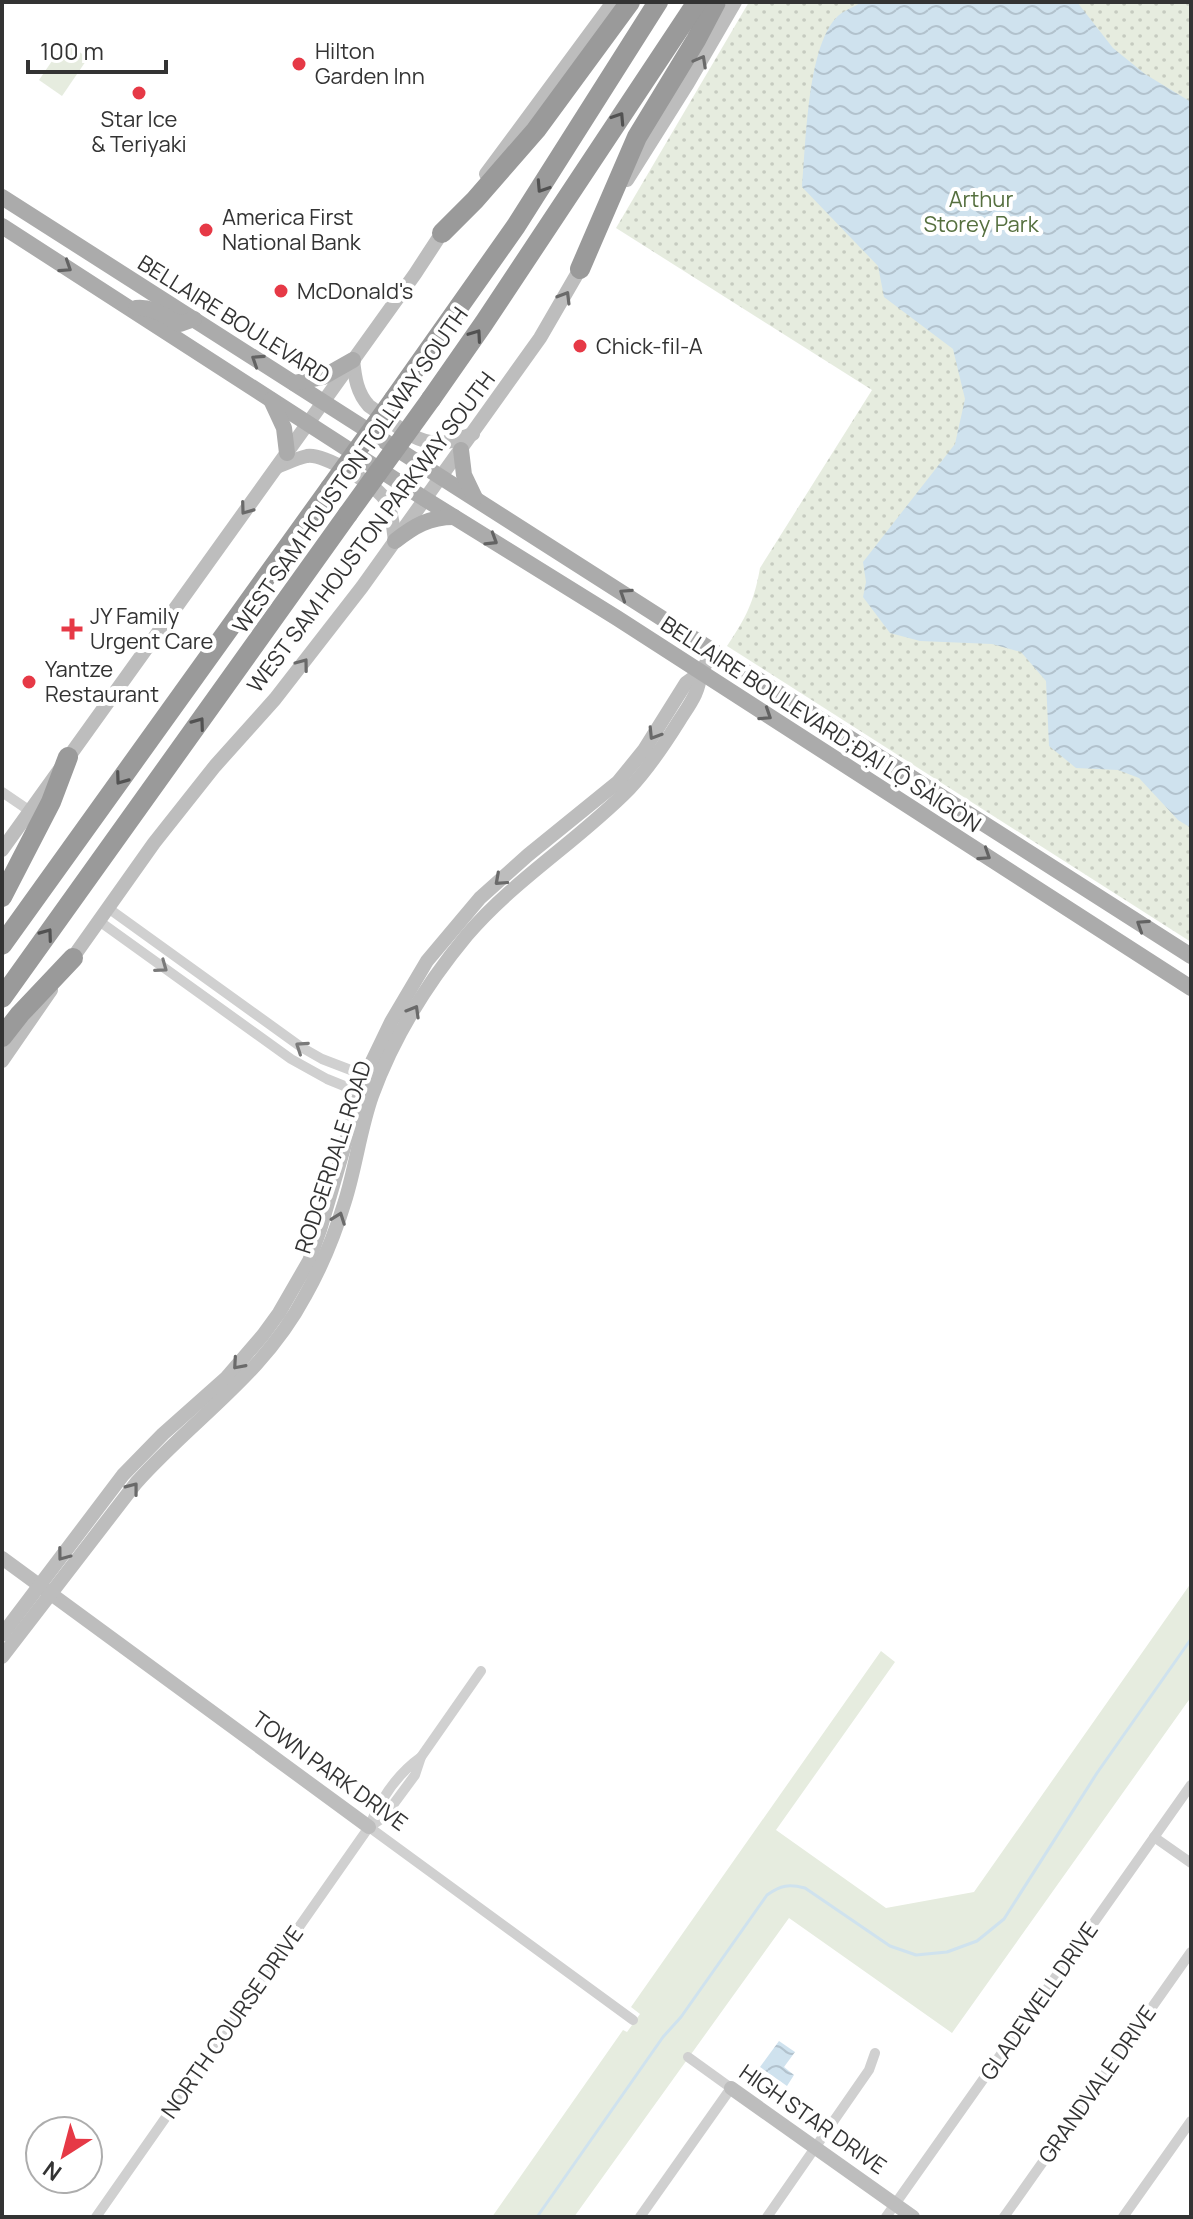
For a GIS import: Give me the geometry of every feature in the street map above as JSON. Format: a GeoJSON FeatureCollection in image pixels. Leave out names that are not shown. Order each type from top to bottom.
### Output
{"type":"FeatureCollection","features":[{"type":"Feature","properties":{"kind":"highway"},"geometry":{"type":"LineString","coordinates":[[442,233],[536,130],[630,2]]}},
{"type":"Feature","properties":{"kind":"highway","name":"WEST SAM HOUSTON TOLLWAY SOUTH"},"geometry":{"type":"LineString","coordinates":[[2,945],[512,233],[658,2]]}},
{"type":"Feature","properties":{"kind":"highway","name":"WEST SAM HOUSTON TOLLWAY SOUTH"},"geometry":{"type":"LineString","coordinates":[[2,998],[431,399],[697,2]]}},
{"type":"Feature","properties":{"kind":"highway"},"geometry":{"type":"LineString","coordinates":[[580,269],[637,137],[716,2]]}},
{"type":"Feature","properties":{"kind":"highway"},"geometry":{"type":"LineString","coordinates":[[2,897],[51,802],[68,757]]}},
{"type":"Feature","properties":{"kind":"highway"},"geometry":{"type":"LineString","coordinates":[[2,1037],[73,958]]}},
{"type":"Feature","properties":{"kind":"main road"},"geometry":{"type":"LineString","coordinates":[[2,850],[461,204],[613,2]]}},
{"type":"Feature","properties":{"kind":"main road","name":"WEST SAM HOUSTON PARKWAY SOUTH"},"geometry":{"type":"LineString","coordinates":[[2,1061],[154,843],[215,766],[283,689],[395,541],[540,338],[631,173],[735,2]]}},
{"type":"Feature","properties":{"kind":"main road","name":"BELLAIRE BOULEVARD"},"geometry":{"type":"LineString","coordinates":[[3,203],[13,215],[40,232],[62,235],[441,477]]}},
{"type":"Feature","properties":{"kind":"main road","name":"BELLAIRE BOULEVARD"},"geometry":{"type":"LineString","coordinates":[[2,226],[425,499]]}},
{"type":"Feature","properties":{"kind":"main road"},"geometry":{"type":"LineString","coordinates":[[131,309],[142,307],[180,324],[194,319]]}},
{"type":"Feature","properties":{"kind":"main road"},"geometry":{"type":"LineString","coordinates":[[294,383],[323,377],[353,360]]}},
{"type":"Feature","properties":{"kind":"main road"},"geometry":{"type":"LineString","coordinates":[[353,360],[358,390],[363,400],[414,436],[431,443],[445,443],[473,434]]}},
{"type":"Feature","properties":{"kind":"main road"},"geometry":{"type":"LineString","coordinates":[[270,399],[284,428],[282,460]]}},
{"type":"Feature","properties":{"kind":"main road"},"geometry":{"type":"LineString","coordinates":[[461,450],[464,475],[476,499]]}},
{"type":"Feature","properties":{"kind":"main road"},"geometry":{"type":"LineString","coordinates":[[282,460],[309,455],[326,458],[378,491],[386,500],[395,541],[426,520],[454,517]]}},
{"type":"Feature","properties":{"kind":"main road","name":"BELLAIRE BOULEVARD;ĐẠI LỘ SÀIGÒN"},"geometry":{"type":"LineString","coordinates":[[441,477],[1191,956]]}},
{"type":"Feature","properties":{"kind":"main road","name":"BELLAIRE BOULEVARD;ĐẠI LỘ SÀIGÒN"},"geometry":{"type":"LineString","coordinates":[[425,499],[1191,988]]}},
{"type":"Feature","properties":{"kind":"main road","name":"RODGERDALE ROAD"},"geometry":{"type":"LineString","coordinates":[[2,1657],[123,1475],[150,1457],[187,1411],[269,1339],[298,1294],[365,1094],[410,986],[442,942],[485,904],[528,855],[602,805],[644,750],[686,683],[700,673],[714,651]]}},
{"type":"Feature","properties":{"kind":"main road"},"geometry":{"type":"LineString","coordinates":[[1040,891],[1055,869]]}},
{"type":"Feature","properties":{"kind":"main road","name":"TOWN PARK DRIVE"},"geometry":{"type":"LineString","coordinates":[[2,1558],[369,1827]]}},
{"type":"Feature","properties":{"kind":"main road","name":"RODGERDALE ROAD"},"geometry":{"type":"LineString","coordinates":[[2,1635],[45,1590]]}},
{"type":"Feature","properties":{"kind":"main road","name":"HIGH STAR DRIVE"},"geometry":{"type":"LineString","coordinates":[[731,2088],[815,2148],[891,2211],[913,2217]]}},
{"type":"Feature","properties":{"kind":"street"},"geometry":{"type":"LineString","coordinates":[[2,792],[30,811]]}},
{"type":"Feature","properties":{"kind":"street"},"geometry":{"type":"LineString","coordinates":[[108,908],[311,1053],[372,1078]]}},
{"type":"Feature","properties":{"kind":"street"},"geometry":{"type":"LineString","coordinates":[[99,921],[303,1067],[365,1094]]}},
{"type":"Feature","properties":{"kind":"street"},"geometry":{"type":"LineString","coordinates":[[234,1019],[243,1006]]}},
{"type":"Feature","properties":{"kind":"street","name":"NORTH COURSE DRIVE"},"geometry":{"type":"LineString","coordinates":[[96,2217],[369,1827],[384,1817],[415,1775],[421,1757],[481,1671]]}},
{"type":"Feature","properties":{"kind":"street","name":"GLADEWELL DRIVE"},"geometry":{"type":"LineString","coordinates":[[891,2211],[1191,1785]]}},
{"type":"Feature","properties":{"kind":"street","name":"TOWN PARK DRIVE"},"geometry":{"type":"LineString","coordinates":[[369,1827],[633,2020]]}},
{"type":"Feature","properties":{"kind":"street"},"geometry":{"type":"LineString","coordinates":[[1154,1837],[1191,1863]]}},
{"type":"Feature","properties":{"kind":"street","name":"GRANDVALE DRIVE"},"geometry":{"type":"LineString","coordinates":[[1004,2217],[1191,1952]]}},
{"type":"Feature","properties":{"kind":"street"},"geometry":{"type":"LineString","coordinates":[[767,2217],[869,2070],[875,2053]]}},
{"type":"Feature","properties":{"kind":"street","name":"HIGH STAR DRIVE"},"geometry":{"type":"LineString","coordinates":[[688,2057],[731,2088]]}},
{"type":"Feature","properties":{"kind":"street"},"geometry":{"type":"LineString","coordinates":[[640,2217],[731,2088]]}},
{"type":"Feature","properties":{"kind":"street"},"geometry":{"type":"LineString","coordinates":[[1123,2217],[1191,2121]]}},
{"type":"Feature","properties":{"kind":"green space","name":"Arthur Storey Park"},"geometry":{"type":"Polygon","coordinates":[[[749,2],[1191,2],[1191,942],[727,646],[748,609],[760,568],[872,390],[616,228],[749,2]]]}},
{"type":"Feature","properties":{"kind":"green space"},"geometry":{"type":"Polygon","coordinates":[[[65,42],[88,58],[62,96],[39,80],[65,42]]]}},
{"type":"Feature","properties":{"kind":"green space"},"geometry":{"type":"Polygon","coordinates":[[[1191,1583],[1191,1697],[952,2033],[789,1918],[574,2217],[492,2217],[623,2030],[627,2032],[640,2014],[631,2007],[881,1651],[895,1662],[776,1830],[886,1908],[974,1892],[1191,1583]]]}},
{"type":"Feature","properties":{"kind":"water","name":"Arthur Storey Park"},"geometry":{"type":"Polygon","coordinates":[[[862,2],[1077,2],[1113,48],[1145,74],[1191,102],[1191,828],[1178,820],[1139,778],[1118,770],[1076,768],[1049,746],[1046,681],[1021,652],[992,644],[920,641],[890,633],[863,597],[866,582],[863,562],[955,444],[965,399],[953,349],[884,297],[878,266],[802,187],[810,98],[819,51],[826,32],[836,18],[862,2]]]}},
{"type":"Feature","properties":{"kind":"water"},"geometry":{"type":"Polygon","coordinates":[[[779,2041],[795,2052],[784,2067],[794,2075],[787,2086],[760,2067],[779,2041]]]}},
{"type":"Feature","properties":{"kind":"waterway"},"geometry":{"type":"LineString","coordinates":[[537,2217],[767,1895],[785,1886],[805,1888],[890,1946],[916,1955],[947,1952],[977,1941],[1004,1919],[1097,1773],[1191,1639]]}},
{"type":"Feature","properties":{"kind":"place","name":"Hilton Garden Inn"},"geometry":{"type":"Point","coordinates":[299,64]}},
{"type":"Feature","properties":{"kind":"place","name":"Star Ice & Teriyaki"},"geometry":{"type":"Point","coordinates":[139,93]}},
{"type":"Feature","properties":{"kind":"place","name":"America First National Bank"},"geometry":{"type":"Point","coordinates":[206,230]}},
{"type":"Feature","properties":{"kind":"place","name":"McDonald's"},"geometry":{"type":"Point","coordinates":[281,291]}},
{"type":"Feature","properties":{"kind":"place","name":"Chick-fil-A"},"geometry":{"type":"Point","coordinates":[580,346]}},
{"type":"Feature","properties":{"kind":"place","name":"JY Family Urgent Care"},"geometry":{"type":"Point","coordinates":[72,629]}},
{"type":"Feature","properties":{"kind":"place","name":"Yantze Restaurant"},"geometry":{"type":"Point","coordinates":[29,682]}}]}
